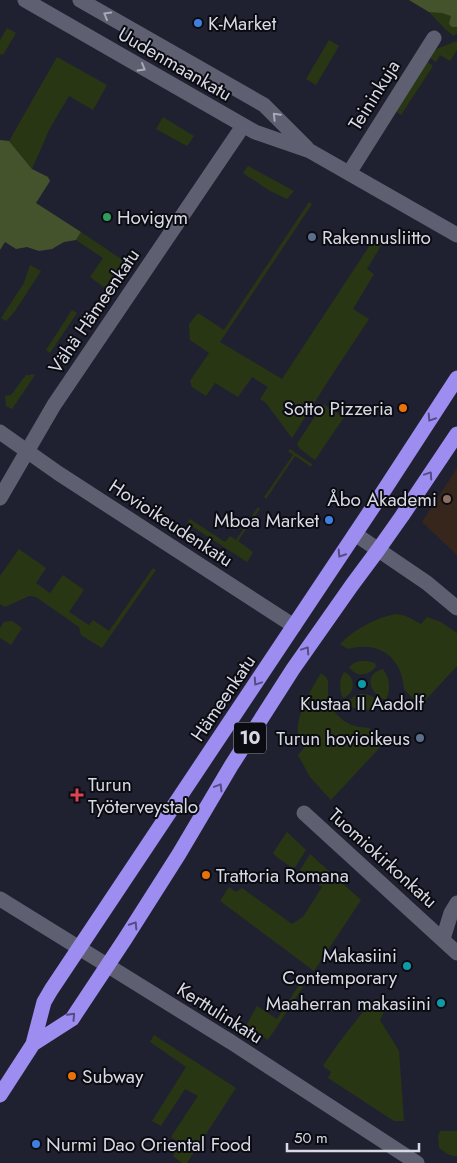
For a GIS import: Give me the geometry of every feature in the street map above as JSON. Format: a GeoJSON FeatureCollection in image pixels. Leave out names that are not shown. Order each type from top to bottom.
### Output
{"type":"FeatureCollection","features":[{"type":"Feature","properties":{"kind":"highway","name":"Hämeenkatu"},"geometry":{"type":"LineString","coordinates":[[0,1095],[33,1044],[44,1002],[457,378]]}},
{"type":"Feature","properties":{"kind":"highway","name":"Hämeenkatu"},"geometry":{"type":"LineString","coordinates":[[33,1044],[72,1018],[174,862],[231,766],[288,678],[457,434]]}},
{"type":"Feature","properties":{"kind":"street","name":"Uudenmaankatu"},"geometry":{"type":"LineString","coordinates":[[24,0],[243,126],[310,151],[457,235]]}},
{"type":"Feature","properties":{"kind":"street","name":"Uudenmaankatu"},"geometry":{"type":"LineString","coordinates":[[80,0],[264,105],[310,151]]}},
{"type":"Feature","properties":{"kind":"street","name":"Teininkuja"},"geometry":{"type":"LineString","coordinates":[[349,173],[434,38]]}},
{"type":"Feature","properties":{"kind":"street","name":"Vähä Hämeenkatu"},"geometry":{"type":"LineString","coordinates":[[0,498],[54,406],[243,126]]}},
{"type":"Feature","properties":{"kind":"street","name":"Hovioikeudenkatu"},"geometry":{"type":"LineString","coordinates":[[0,432],[73,484],[294,626]]}},
{"type":"Feature","properties":{"kind":"street"},"geometry":{"type":"LineString","coordinates":[[354,534],[427,583],[457,608]]}},
{"type":"Feature","properties":{"kind":"street","name":"Tuomiokirkonkatu"},"geometry":{"type":"LineString","coordinates":[[304,813],[457,953]]}},
{"type":"Feature","properties":{"kind":"street","name":"Kerttulinkatu"},"geometry":{"type":"LineString","coordinates":[[0,899],[231,1042],[417,1163]]}},
{"type":"Feature","properties":{"kind":"street"},"geometry":{"type":"LineString","coordinates":[[443,939],[457,903]]}},
{"type":"Feature","properties":{"kind":"shaded area","name":"Åbo Akademi"},"geometry":{"type":"Polygon","coordinates":[[[457,468],[457,555],[422,522],[457,468]]]}},
{"type":"Feature","properties":{"kind":"green space"},"geometry":{"type":"Polygon","coordinates":[[[409,0],[457,0],[457,33],[454,36],[429,12],[409,0]]]}},
{"type":"Feature","properties":{"kind":"green space"},"geometry":{"type":"Polygon","coordinates":[[[409,0],[457,0],[457,27],[452,27],[449,24],[451,16],[429,12],[409,0]]]}},
{"type":"Feature","properties":{"kind":"green space"},"geometry":{"type":"Polygon","coordinates":[[[7,28],[16,33],[3,55],[0,54],[0,40],[7,28]]]}},
{"type":"Feature","properties":{"kind":"green space"},"geometry":{"type":"Polygon","coordinates":[[[329,40],[339,46],[316,85],[306,79],[329,40]]]}},
{"type":"Feature","properties":{"kind":"green space"},"geometry":{"type":"Polygon","coordinates":[[[457,41],[457,50],[450,61],[440,55],[436,62],[427,56],[434,50],[457,41]]]}},
{"type":"Feature","properties":{"kind":"green space"},"geometry":{"type":"Polygon","coordinates":[[[57,57],[107,85],[93,110],[69,96],[50,128],[32,169],[9,141],[57,57]]]}},
{"type":"Feature","properties":{"kind":"green space"},"geometry":{"type":"Polygon","coordinates":[[[425,60],[433,66],[401,115],[392,109],[425,60]]]}},
{"type":"Feature","properties":{"kind":"green space"},"geometry":{"type":"Polygon","coordinates":[[[163,117],[194,136],[187,146],[156,129],[163,117]]]}},
{"type":"Feature","properties":{"kind":"green space"},"geometry":{"type":"Polygon","coordinates":[[[0,140],[9,141],[32,169],[48,177],[50,181],[36,203],[81,232],[76,240],[64,242],[52,249],[39,251],[27,247],[16,249],[5,242],[0,250],[0,140]]]}},
{"type":"Feature","properties":{"kind":"green space"},"geometry":{"type":"Polygon","coordinates":[[[248,166],[294,191],[287,199],[270,191],[243,173],[248,166]]]}},
{"type":"Feature","properties":{"kind":"green space"},"geometry":{"type":"Polygon","coordinates":[[[309,202],[312,204],[220,342],[282,379],[374,239],[382,244],[367,269],[374,274],[353,309],[369,319],[292,438],[266,403],[260,399],[268,387],[252,377],[238,397],[215,383],[206,396],[192,387],[190,381],[209,353],[190,340],[189,324],[198,313],[224,330],[309,202]]]}},
{"type":"Feature","properties":{"kind":"green space"},"geometry":{"type":"Polygon","coordinates":[[[81,232],[124,261],[105,288],[90,277],[103,258],[76,240],[81,232]]]}},
{"type":"Feature","properties":{"kind":"green space"},"geometry":{"type":"Polygon","coordinates":[[[30,265],[41,271],[15,311],[6,321],[1,318],[24,283],[30,265]]]}},
{"type":"Feature","properties":{"kind":"green space"},"geometry":{"type":"Polygon","coordinates":[[[72,310],[77,313],[50,353],[46,350],[72,310]]]}},
{"type":"Feature","properties":{"kind":"green space"},"geometry":{"type":"Polygon","coordinates":[[[26,375],[35,375],[12,409],[6,406],[5,396],[11,395],[26,375]]]}},
{"type":"Feature","properties":{"kind":"green space"},"geometry":{"type":"Polygon","coordinates":[[[323,404],[344,417],[315,460],[300,449],[297,444],[323,404]]]}},
{"type":"Feature","properties":{"kind":"green space"},"geometry":{"type":"Polygon","coordinates":[[[290,449],[312,464],[311,467],[295,456],[266,499],[264,497],[293,455],[288,451],[290,449]]]}},
{"type":"Feature","properties":{"kind":"green space"},"geometry":{"type":"Polygon","coordinates":[[[258,507],[260,509],[238,541],[253,552],[247,562],[187,523],[190,519],[225,542],[230,536],[236,540],[258,507]]]}},
{"type":"Feature","properties":{"kind":"green space"},"geometry":{"type":"Polygon","coordinates":[[[19,549],[46,568],[36,583],[50,593],[63,575],[84,590],[69,612],[89,625],[93,620],[109,631],[153,568],[156,570],[102,648],[81,635],[79,627],[36,597],[29,596],[5,607],[0,604],[0,576],[19,549]]]}},
{"type":"Feature","properties":{"kind":"green space"},"geometry":{"type":"Polygon","coordinates":[[[396,614],[406,616],[421,624],[427,617],[441,622],[457,633],[457,666],[420,706],[404,689],[399,668],[387,654],[370,647],[348,649],[340,644],[366,625],[380,618],[396,614]]]}},
{"type":"Feature","properties":{"kind":"green space"},"geometry":{"type":"Polygon","coordinates":[[[12,621],[22,628],[11,645],[0,638],[0,628],[4,622],[12,621]]]}},
{"type":"Feature","properties":{"kind":"green space"},"geometry":{"type":"Polygon","coordinates":[[[360,661],[375,663],[376,666],[366,674],[355,673],[349,667],[360,661]]]}},
{"type":"Feature","properties":{"kind":"green space"},"geometry":{"type":"Polygon","coordinates":[[[383,669],[389,684],[386,700],[372,689],[371,684],[373,675],[383,669]]]}},
{"type":"Feature","properties":{"kind":"green space"},"geometry":{"type":"Polygon","coordinates":[[[344,672],[351,678],[353,685],[350,693],[343,698],[340,685],[344,672]]]}},
{"type":"Feature","properties":{"kind":"green space"},"geometry":{"type":"Polygon","coordinates":[[[321,673],[328,681],[330,705],[337,715],[351,725],[369,728],[385,742],[331,800],[310,777],[298,755],[304,748],[298,735],[299,718],[305,702],[321,673]]]}},
{"type":"Feature","properties":{"kind":"green space"},"geometry":{"type":"Polygon","coordinates":[[[367,694],[375,698],[378,707],[363,710],[355,709],[348,704],[352,697],[367,694]]]}},
{"type":"Feature","properties":{"kind":"green space"},"geometry":{"type":"Polygon","coordinates":[[[287,832],[306,850],[294,869],[273,853],[287,832]]]}},
{"type":"Feature","properties":{"kind":"green space"},"geometry":{"type":"Polygon","coordinates":[[[310,854],[361,900],[314,971],[220,901],[229,887],[236,892],[242,888],[292,924],[303,917],[322,887],[309,878],[308,873],[299,872],[310,854]]]}},
{"type":"Feature","properties":{"kind":"green space"},"geometry":{"type":"Polygon","coordinates":[[[299,985],[303,987],[268,1040],[246,1026],[257,1006],[277,1019],[299,985]]]}},
{"type":"Feature","properties":{"kind":"green space"},"geometry":{"type":"Polygon","coordinates":[[[376,999],[385,1003],[386,1008],[380,1020],[399,1051],[404,1121],[394,1121],[328,1078],[331,1072],[323,1066],[372,1000],[376,999]]]}},
{"type":"Feature","properties":{"kind":"green space"},"geometry":{"type":"Polygon","coordinates":[[[154,1035],[236,1088],[187,1163],[182,1163],[173,1156],[180,1143],[171,1137],[198,1096],[185,1089],[161,1126],[152,1121],[186,1067],[150,1042],[154,1035]]]}},
{"type":"Feature","properties":{"kind":"green space"},"geometry":{"type":"Polygon","coordinates":[[[440,1131],[457,1131],[457,1156],[450,1155],[439,1148],[438,1136],[440,1131]]]}},
{"type":"Feature","properties":{"kind":"place","name":"K-Market"},"geometry":{"type":"Point","coordinates":[198,23]}},
{"type":"Feature","properties":{"kind":"place","name":"Hovigym"},"geometry":{"type":"Point","coordinates":[107,217]}},
{"type":"Feature","properties":{"kind":"place","name":"Rakennusliitto"},"geometry":{"type":"Point","coordinates":[312,237]}},
{"type":"Feature","properties":{"kind":"place","name":"Sotto Pizzeria"},"geometry":{"type":"Point","coordinates":[403,408]}},
{"type":"Feature","properties":{"kind":"place","name":"Åbo Akademi"},"geometry":{"type":"Point","coordinates":[447,499]}},
{"type":"Feature","properties":{"kind":"place","name":"Mboa Market"},"geometry":{"type":"Point","coordinates":[329,520]}},
{"type":"Feature","properties":{"kind":"place","name":"Kustaa II Aadolf"},"geometry":{"type":"Point","coordinates":[362,684]}},
{"type":"Feature","properties":{"kind":"place","name":"Turun hovioikeus"},"geometry":{"type":"Point","coordinates":[420,738]}},
{"type":"Feature","properties":{"kind":"place","name":"Turun Työterveystalo"},"geometry":{"type":"Point","coordinates":[77,795]}},
{"type":"Feature","properties":{"kind":"place","name":"Trattoria Romana"},"geometry":{"type":"Point","coordinates":[206,875]}},
{"type":"Feature","properties":{"kind":"place","name":"Makasiini Contemporary"},"geometry":{"type":"Point","coordinates":[407,966]}},
{"type":"Feature","properties":{"kind":"place","name":"Maaherran makasiini"},"geometry":{"type":"Point","coordinates":[441,1003]}},
{"type":"Feature","properties":{"kind":"place","name":"Subway"},"geometry":{"type":"Point","coordinates":[72,1076]}},
{"type":"Feature","properties":{"kind":"place","name":"Nurmi Dao Oriental Food"},"geometry":{"type":"Point","coordinates":[36,1144]}}]}
